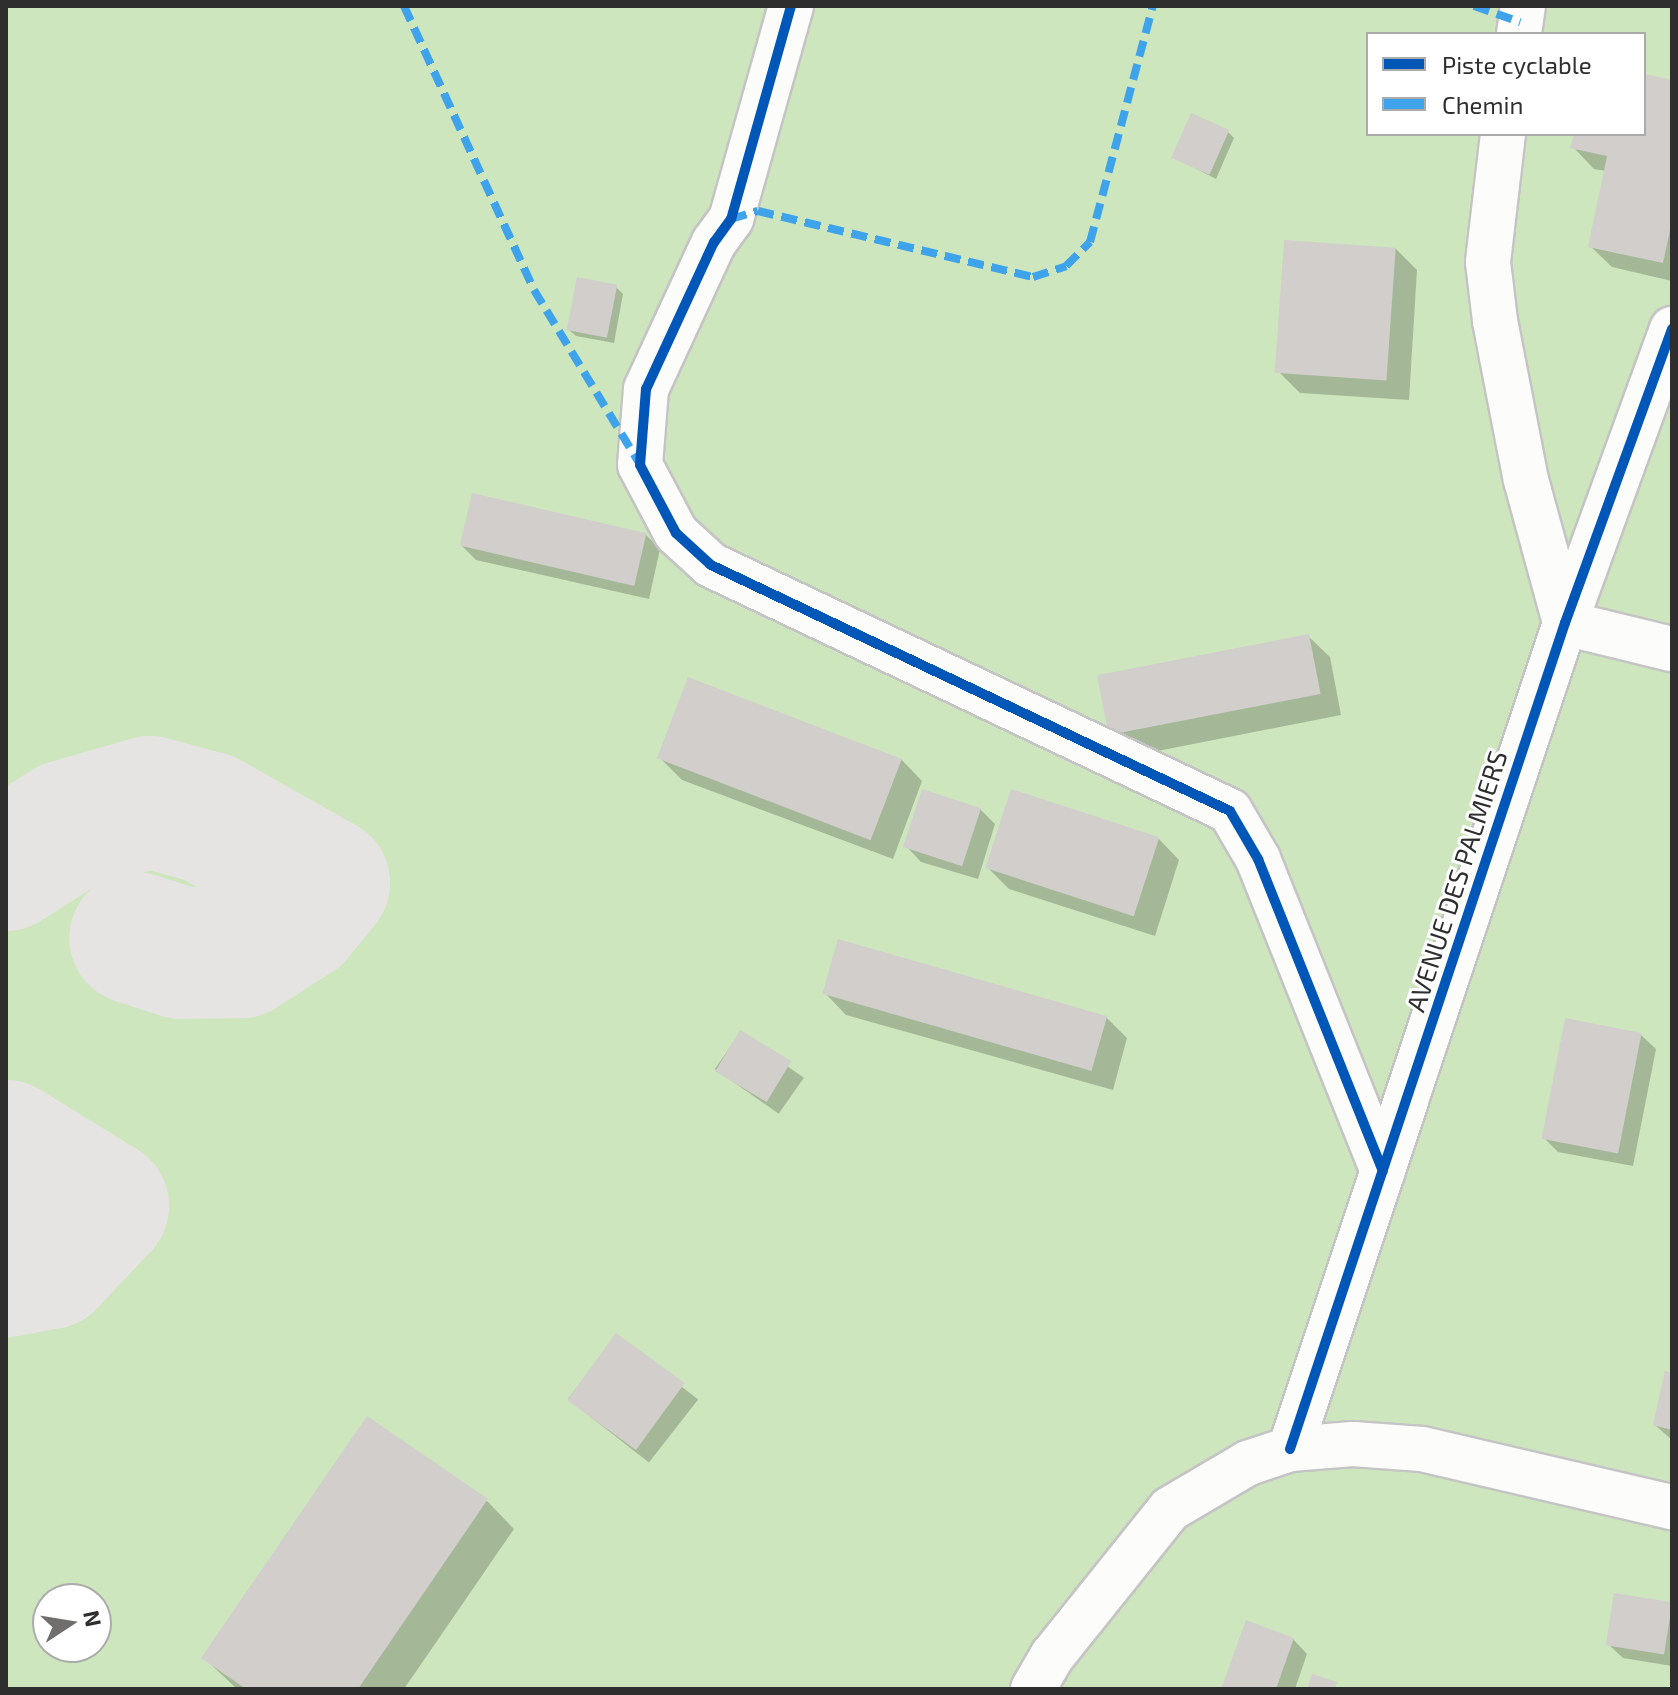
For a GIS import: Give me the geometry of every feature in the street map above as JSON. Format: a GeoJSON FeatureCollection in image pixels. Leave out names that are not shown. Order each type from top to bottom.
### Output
{"type":"FeatureCollection","features":[{"type":"Feature","properties":{"kind":"street"},"geometry":{"type":"LineString","coordinates":[[791,6],[731,219],[714,242],[646,389],[640,465],[676,533],[711,565],[1230,811],[1258,859],[1383,1171]]}},
{"type":"Feature","properties":{"kind":"street"},"geometry":{"type":"LineString","coordinates":[[1519,32],[1523,6]]}},
{"type":"Feature","properties":{"kind":"street"},"geometry":{"type":"LineString","coordinates":[[1503,136],[1488,262],[1495,321],[1526,480],[1565,623],[1672,649]]}},
{"type":"Feature","properties":{"kind":"street","name":"AVENUE DES PALMIERS"},"geometry":{"type":"LineString","coordinates":[[1290,1449],[1565,623],[1672,329]]}},
{"type":"Feature","properties":{"kind":"street"},"geometry":{"type":"LineString","coordinates":[[1033,1689],[1053,1655],[1170,1509],[1248,1463],[1290,1449],[1353,1444],[1422,1449],[1672,1507]]}},
{"type":"Feature","properties":{"kind":"green space"},"geometry":{"type":"Polygon","coordinates":[[[6,6],[1672,6],[1672,1689],[6,1689],[6,6]]]}},
{"type":"Feature","properties":{"kind":"building"},"geometry":{"type":"Polygon","coordinates":[[[1646,74],[1672,80],[1672,221],[1663,263],[1588,247],[1607,156],[1570,148],[1573,136],[1646,136],[1646,74]]]}},
{"type":"Feature","properties":{"kind":"building"},"geometry":{"type":"Polygon","coordinates":[[[1191,113],[1229,130],[1209,175],[1171,158],[1191,113]]]}},
{"type":"Feature","properties":{"kind":"building"},"geometry":{"type":"Polygon","coordinates":[[[1284,240],[1396,248],[1386,380],[1275,373],[1284,240]]]}},
{"type":"Feature","properties":{"kind":"building"},"geometry":{"type":"Polygon","coordinates":[[[577,277],[617,285],[607,338],[567,330],[577,277]]]}},
{"type":"Feature","properties":{"kind":"building"},"geometry":{"type":"Polygon","coordinates":[[[472,493],[646,533],[634,586],[460,546],[472,493]]]}},
{"type":"Feature","properties":{"kind":"building"},"geometry":{"type":"Polygon","coordinates":[[[1309,634],[1321,694],[1109,735],[1097,675],[1309,634]]]}},
{"type":"Feature","properties":{"kind":"building"},"geometry":{"type":"Polygon","coordinates":[[[688,677],[902,759],[871,840],[657,758],[688,677]]]}},
{"type":"Feature","properties":{"kind":"building"},"geometry":{"type":"Polygon","coordinates":[[[922,789],[981,808],[962,866],[903,847],[922,789]]]}},
{"type":"Feature","properties":{"kind":"building"},"geometry":{"type":"Polygon","coordinates":[[[1011,789],[1159,837],[1134,916],[985,868],[1011,789]]]}},
{"type":"Feature","properties":{"kind":"building"},"geometry":{"type":"Polygon","coordinates":[[[838,939],[1107,1016],[1091,1071],[822,994],[838,939]]]}},
{"type":"Feature","properties":{"kind":"building"},"geometry":{"type":"Polygon","coordinates":[[[1565,1018],[1642,1033],[1618,1154],[1542,1139],[1565,1018]]]}},
{"type":"Feature","properties":{"kind":"building"},"geometry":{"type":"Polygon","coordinates":[[[740,1030],[791,1061],[767,1102],[715,1071],[740,1030]]]}},
{"type":"Feature","properties":{"kind":"building"},"geometry":{"type":"Polygon","coordinates":[[[616,1333],[685,1383],[636,1450],[567,1400],[616,1333]]]}},
{"type":"Feature","properties":{"kind":"building"},"geometry":{"type":"Polygon","coordinates":[[[1665,1371],[1672,1373],[1672,1430],[1653,1425],[1665,1371]]]}},
{"type":"Feature","properties":{"kind":"building"},"geometry":{"type":"Polygon","coordinates":[[[367,1416],[488,1499],[358,1689],[246,1689],[201,1658],[367,1416]]]}},
{"type":"Feature","properties":{"kind":"building"},"geometry":{"type":"Polygon","coordinates":[[[1614,1593],[1672,1602],[1664,1655],[1606,1645],[1614,1593]]]}},
{"type":"Feature","properties":{"kind":"building"},"geometry":{"type":"Polygon","coordinates":[[[1246,1620],[1294,1638],[1276,1689],[1221,1689],[1246,1620]]]}},
{"type":"Feature","properties":{"kind":"building"},"geometry":{"type":"Polygon","coordinates":[[[1312,1674],[1337,1682],[1335,1689],[1307,1689],[1312,1674]]]}},
{"type":"Feature","properties":{"kind":"taxiway"},"geometry":{"type":"LineString","coordinates":[[6,865],[67,826],[150,802],[209,818],[324,883],[297,916],[241,952],[182,953],[135,938]]}},
{"type":"Feature","properties":{"kind":"taxiway"},"geometry":{"type":"LineString","coordinates":[[6,1146],[103,1206],[49,1263],[6,1271]]}},
{"type":"Feature","properties":{"kind":"marked path"},"geometry":{"type":"LineString","coordinates":[[404,6],[534,290],[638,461]]}},
{"type":"Feature","properties":{"kind":"marked path"},"geometry":{"type":"LineString","coordinates":[[731,219],[758,211],[1033,277],[1066,266],[1090,242],[1153,6]]}},
{"type":"Feature","properties":{"kind":"marked path"},"geometry":{"type":"LineString","coordinates":[[1474,6],[1520,22]]}},
{"type":"Feature","properties":{"kind":"cycle path"},"geometry":{"type":"LineString","coordinates":[[791,6],[731,219],[714,242],[646,389],[640,465],[676,533],[711,565],[1230,811],[1258,859],[1383,1171]]}},
{"type":"Feature","properties":{"kind":"cycle path"},"geometry":{"type":"LineString","coordinates":[[1290,1449],[1565,623],[1672,329]]}}]}
